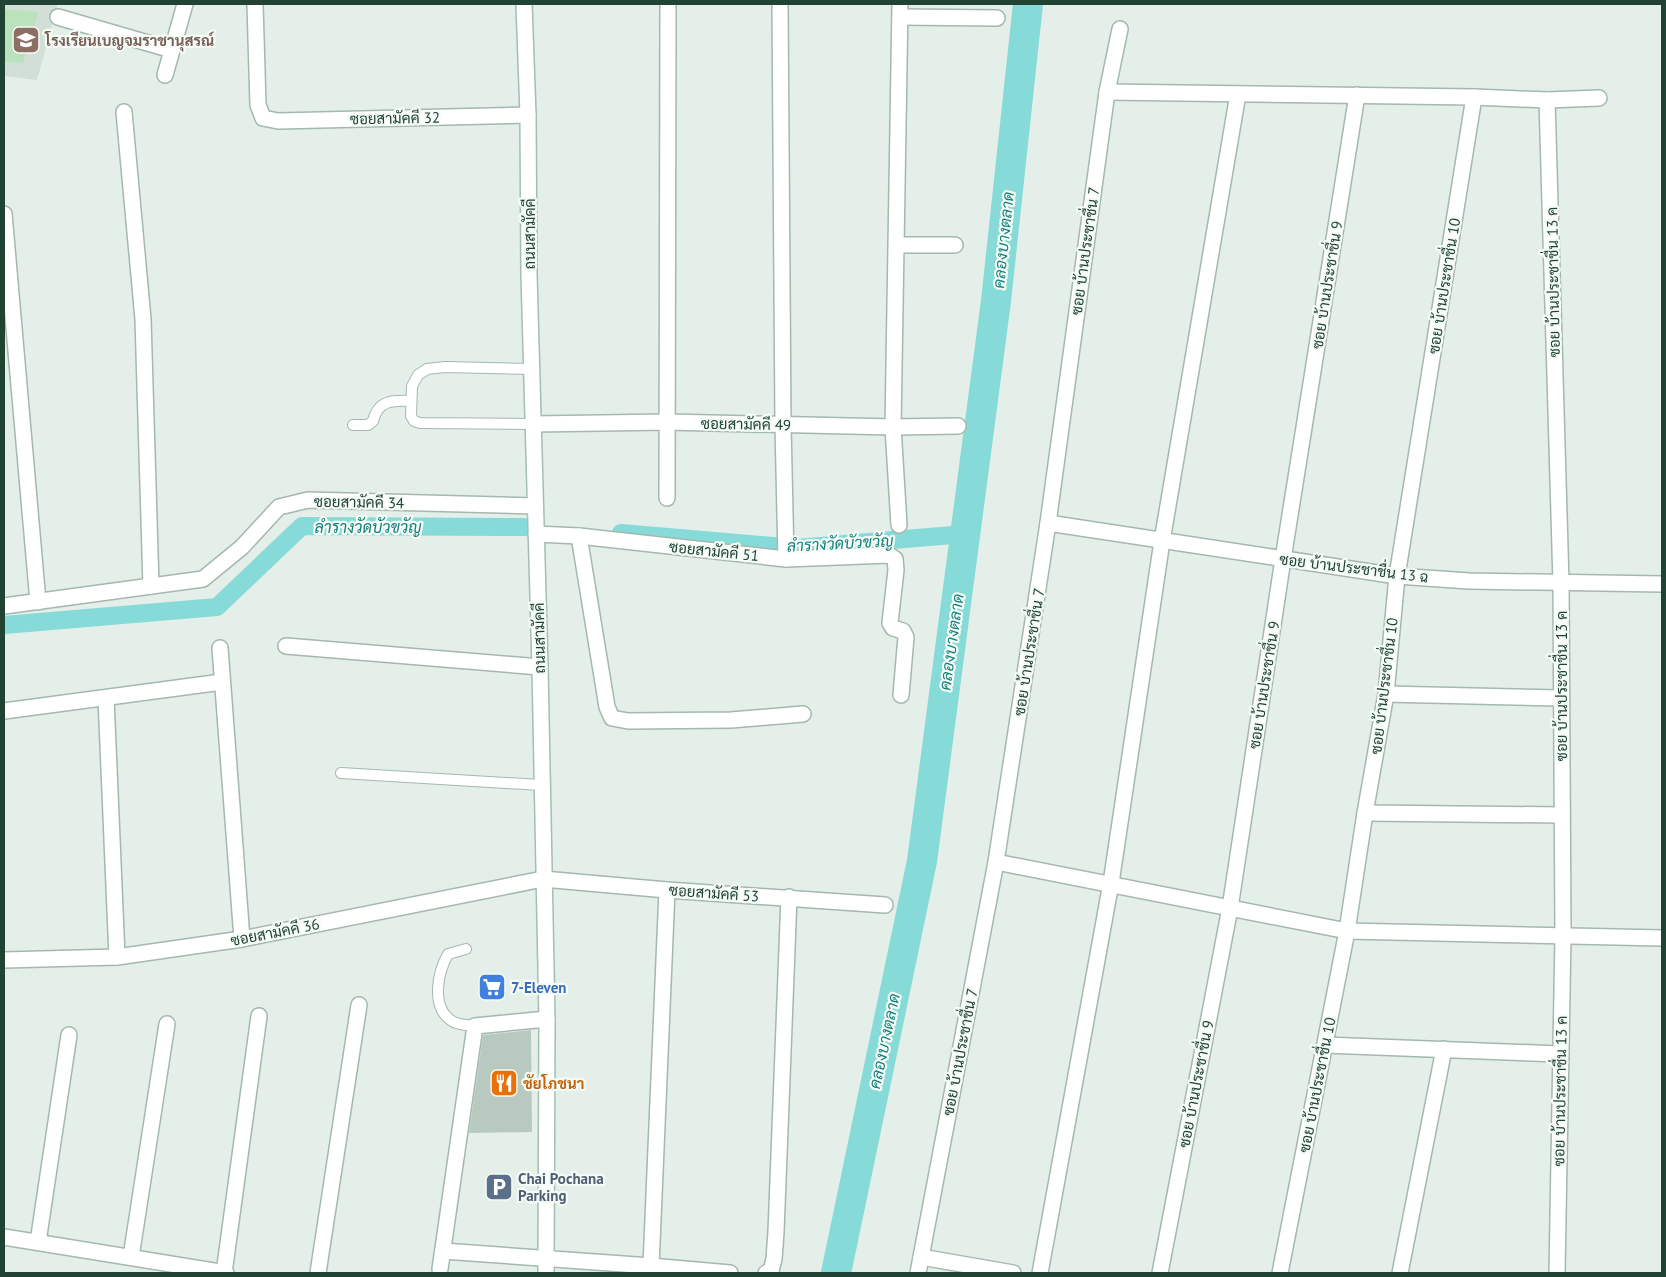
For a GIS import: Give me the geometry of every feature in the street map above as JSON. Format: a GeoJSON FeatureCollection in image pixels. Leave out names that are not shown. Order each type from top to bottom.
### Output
{"type":"FeatureCollection","features":[{"type":"Feature","properties":{"kind":"street"},"geometry":{"type":"LineString","coordinates":[[165,75],[185,4]]}},
{"type":"Feature","properties":{"kind":"street","name":"ซอยสามัคคี 32"},"geometry":{"type":"LineString","coordinates":[[255,4],[258,105],[263,118],[278,120],[528,114]]}},
{"type":"Feature","properties":{"kind":"street","name":"ถนนสามัคคี"},"geometry":{"type":"LineString","coordinates":[[524,4],[528,114],[529,274],[540,667],[546,1018],[546,1266]]}},
{"type":"Feature","properties":{"kind":"street"},"geometry":{"type":"LineString","coordinates":[[667,498],[668,4]]}},
{"type":"Feature","properties":{"kind":"street"},"geometry":{"type":"LineString","coordinates":[[780,4],[783,425],[786,557]]}},
{"type":"Feature","properties":{"kind":"street"},"geometry":{"type":"LineString","coordinates":[[899,525],[893,427],[900,10],[997,18]]}},
{"type":"Feature","properties":{"kind":"street"},"geometry":{"type":"LineString","coordinates":[[58,17],[172,50]]}},
{"type":"Feature","properties":{"kind":"street","name":"ซอย บ้านประชาชื่น 7"},"geometry":{"type":"LineString","coordinates":[[918,1273],[996,862],[1048,523],[1107,92],[1120,28]]}},
{"type":"Feature","properties":{"kind":"street"},"geometry":{"type":"LineString","coordinates":[[1107,92],[1474,97],[1547,100],[1599,98]]}},
{"type":"Feature","properties":{"kind":"street"},"geometry":{"type":"LineString","coordinates":[[1040,1273],[1111,884],[1162,541],[1238,94]]}},
{"type":"Feature","properties":{"kind":"street","name":"ซอย บ้านประชาชื่น 9"},"geometry":{"type":"LineString","coordinates":[[1160,1273],[1230,908],[1357,95]]}},
{"type":"Feature","properties":{"kind":"street","name":"ซอย บ้านประชาชื่น 10"},"geometry":{"type":"LineString","coordinates":[[1280,1273],[1347,931],[1386,694],[1398,576],[1474,97]]}},
{"type":"Feature","properties":{"kind":"street","name":"ซอย บ้านประชาชื่น 13 ค"},"geometry":{"type":"LineString","coordinates":[[1547,100],[1561,583],[1562,936],[1557,1273]]}},
{"type":"Feature","properties":{"kind":"street"},"geometry":{"type":"LineString","coordinates":[[124,112],[143,320],[151,586]]}},
{"type":"Feature","properties":{"kind":"street"},"geometry":{"type":"LineString","coordinates":[[4,214],[38,602]]}},
{"type":"Feature","properties":{"kind":"street"},"geometry":{"type":"LineString","coordinates":[[897,245],[955,245]]}},
{"type":"Feature","properties":{"kind":"street","name":"ซอยสามัคคี 49"},"geometry":{"type":"LineString","coordinates":[[534,424],[667,422],[893,427],[958,426]]}},
{"type":"Feature","properties":{"kind":"street","name":"ซอยสามัคคี 34"},"geometry":{"type":"LineString","coordinates":[[4,606],[203,578],[242,547],[279,507],[308,500],[535,506]]}},
{"type":"Feature","properties":{"kind":"street","name":"ซอย บ้านประชาชื่น 13 ฉ"},"geometry":{"type":"LineString","coordinates":[[1048,523],[1398,576],[1468,581],[1662,584]]}},
{"type":"Feature","properties":{"kind":"street","name":"ซอยสามัคคี 51"},"geometry":{"type":"LineString","coordinates":[[536,534],[579,536],[786,557],[837,558],[889,555],[895,559],[896,570],[890,623],[893,628],[904,632],[906,637],[901,695]]}},
{"type":"Feature","properties":{"kind":"street"},"geometry":{"type":"LineString","coordinates":[[579,536],[607,707],[612,718],[628,722],[731,720],[803,714]]}},
{"type":"Feature","properties":{"kind":"street"},"geometry":{"type":"LineString","coordinates":[[286,646],[540,667]]}},
{"type":"Feature","properties":{"kind":"street"},"geometry":{"type":"LineString","coordinates":[[220,648],[242,939]]}},
{"type":"Feature","properties":{"kind":"street"},"geometry":{"type":"LineString","coordinates":[[4,711],[222,682]]}},
{"type":"Feature","properties":{"kind":"street"},"geometry":{"type":"LineString","coordinates":[[1386,694],[1560,698]]}},
{"type":"Feature","properties":{"kind":"street"},"geometry":{"type":"LineString","coordinates":[[106,698],[117,957]]}},
{"type":"Feature","properties":{"kind":"street"},"geometry":{"type":"LineString","coordinates":[[1365,814],[1562,815]]}},
{"type":"Feature","properties":{"kind":"street"},"geometry":{"type":"LineString","coordinates":[[996,862],[1347,931],[1662,938]]}},
{"type":"Feature","properties":{"kind":"street","name":"ซอยสามัคคี 36"},"geometry":{"type":"LineString","coordinates":[[4,960],[117,957],[242,939],[543,878]]}},
{"type":"Feature","properties":{"kind":"street","name":"ซอยสามัคคี 53"},"geometry":{"type":"LineString","coordinates":[[543,878],[668,890],[885,905]]}},
{"type":"Feature","properties":{"kind":"street"},"geometry":{"type":"LineString","coordinates":[[651,1266],[668,890]]}},
{"type":"Feature","properties":{"kind":"street"},"geometry":{"type":"LineString","coordinates":[[768,1272],[774,1259],[776,1232],[789,897]]}},
{"type":"Feature","properties":{"kind":"street"},"geometry":{"type":"LineString","coordinates":[[318,1273],[359,1005]]}},
{"type":"Feature","properties":{"kind":"street"},"geometry":{"type":"LineString","coordinates":[[4,1237],[225,1273],[259,1016]]}},
{"type":"Feature","properties":{"kind":"street"},"geometry":{"type":"LineString","coordinates":[[440,1268],[475,1026],[546,1018]]}},
{"type":"Feature","properties":{"kind":"street"},"geometry":{"type":"LineString","coordinates":[[131,1257],[167,1024]]}},
{"type":"Feature","properties":{"kind":"street"},"geometry":{"type":"LineString","coordinates":[[38,1242],[69,1036]]}},
{"type":"Feature","properties":{"kind":"street"},"geometry":{"type":"LineString","coordinates":[[1325,1045],[1560,1054]]}},
{"type":"Feature","properties":{"kind":"street"},"geometry":{"type":"LineString","coordinates":[[1400,1273],[1444,1049]]}},
{"type":"Feature","properties":{"kind":"street"},"geometry":{"type":"LineString","coordinates":[[443,1251],[546,1266],[651,1266],[730,1273]]}},
{"type":"Feature","properties":{"kind":"street"},"geometry":{"type":"LineString","coordinates":[[921,1257],[1013,1273]]}},
{"type":"Feature","properties":{"kind":"lane"},"geometry":{"type":"LineString","coordinates":[[532,369],[428,368],[418,375],[412,386],[411,416],[414,421],[420,423],[534,424]]}},
{"type":"Feature","properties":{"kind":"lane"},"geometry":{"type":"LineString","coordinates":[[353,425],[368,425],[374,421],[375,412],[384,404],[397,400],[411,401]]}},
{"type":"Feature","properties":{"kind":"lane"},"geometry":{"type":"LineString","coordinates":[[341,773],[541,784]]}},
{"type":"Feature","properties":{"kind":"lane"},"geometry":{"type":"LineString","coordinates":[[466,949],[448,954],[438,977],[438,996],[444,1014],[452,1022],[475,1026]]}},
{"type":"Feature","properties":{"kind":"shaded area","name":"โรงเรียนเบญจมราชานุสรณ์"},"geometry":{"type":"Polygon","coordinates":[[[4,4],[58,4],[37,80],[4,76],[4,4]]]}},
{"type":"Feature","properties":{"kind":"green space"},"geometry":{"type":"Polygon","coordinates":[[[4,9],[38,12],[23,63],[4,62],[4,9]]]}},
{"type":"Feature","properties":{"kind":"building","name":"ชัยโภชนา"},"geometry":{"type":"Polygon","coordinates":[[[531,1030],[532,1132],[469,1133],[483,1035],[531,1030]]]}},
{"type":"Feature","properties":{"kind":"waterway","name":"คลองบางตลาด"},"geometry":{"type":"LineString","coordinates":[[836,1273],[922,861],[996,301],[1028,4]]}},
{"type":"Feature","properties":{"kind":"waterway","name":"ลำรางวัดบัวขวัญ"},"geometry":{"type":"LineString","coordinates":[[4,625],[217,607],[302,526],[524,527]]}},
{"type":"Feature","properties":{"kind":"waterway","name":"ลำรางวัดบัวขวัญ"},"geometry":{"type":"LineString","coordinates":[[621,533],[796,548],[965,534]]}},
{"type":"Feature","properties":{"kind":"place","name":"โรงเรียนเบญจมราชานุสรณ์"},"geometry":{"type":"Point","coordinates":[26,40]}},
{"type":"Feature","properties":{"kind":"place","name":"7-Eleven"},"geometry":{"type":"Point","coordinates":[492,987]}},
{"type":"Feature","properties":{"kind":"place","name":"ชัยโภชนา"},"geometry":{"type":"Point","coordinates":[504,1083]}},
{"type":"Feature","properties":{"kind":"place","name":"Chai Pochana Parking"},"geometry":{"type":"Point","coordinates":[499,1187]}}]}
